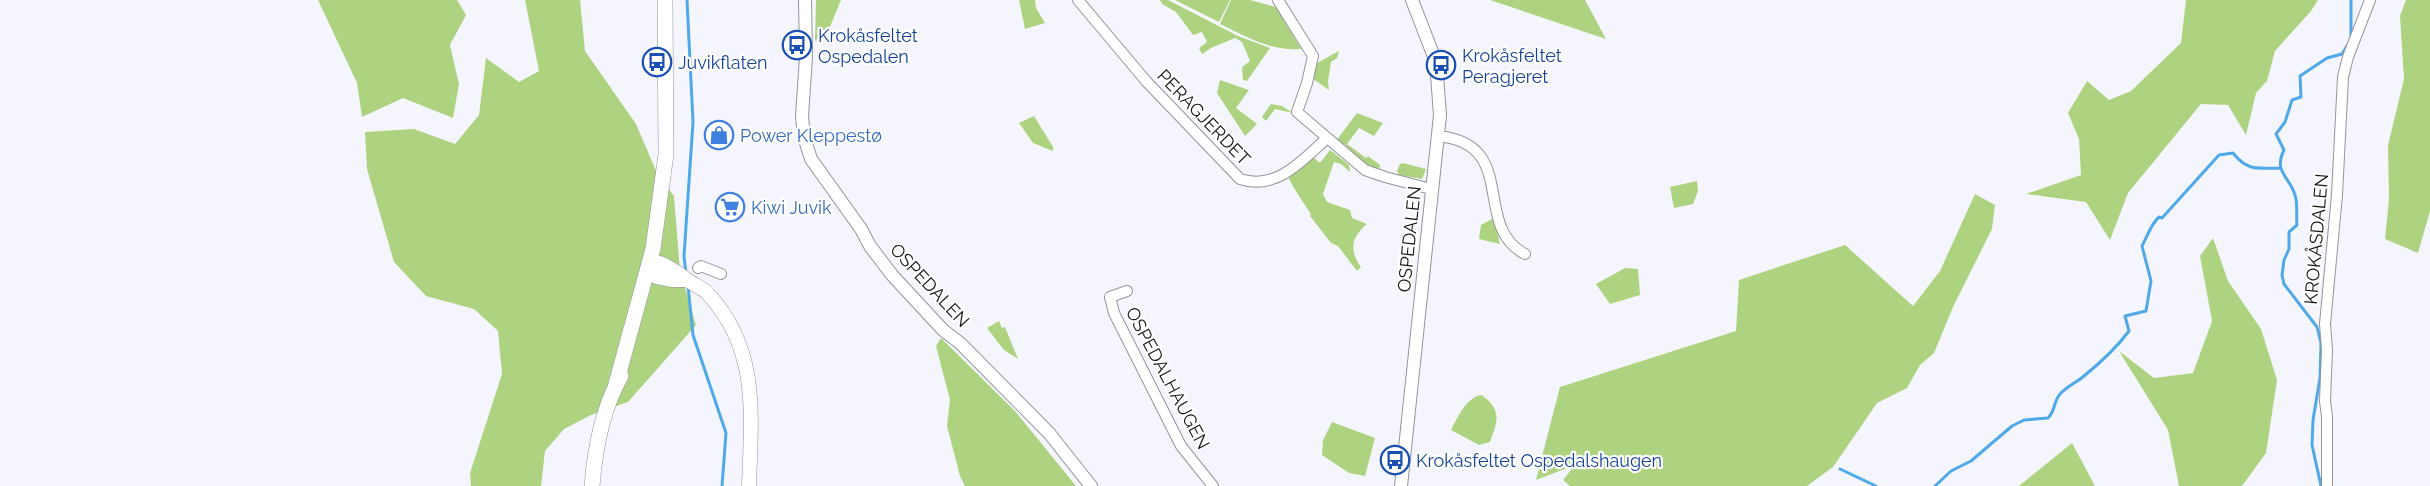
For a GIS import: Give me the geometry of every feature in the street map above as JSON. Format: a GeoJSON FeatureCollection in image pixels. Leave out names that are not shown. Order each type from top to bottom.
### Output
{"type":"FeatureCollection","features":[{"type":"Feature","properties":{"kind":"main road"},"geometry":{"type":"LineString","coordinates":[[592,486],[599,437],[654,269],[666,154],[665,0]]}},
{"type":"Feature","properties":{"kind":"main road"},"geometry":{"type":"LineString","coordinates":[[654,269],[671,280],[687,280],[705,291],[722,311],[738,341],[746,365],[751,404],[749,486]]}},
{"type":"Feature","properties":{"kind":"street","name":"PERAGJERDET"},"geometry":{"type":"LineString","coordinates":[[1078,0],[1146,81],[1237,178],[1249,182],[1277,179],[1326,139]]}},
{"type":"Feature","properties":{"kind":"street"},"geometry":{"type":"LineString","coordinates":[[1278,0],[1313,56],[1297,112],[1365,170],[1431,189]]}},
{"type":"Feature","properties":{"kind":"street","name":"OSPEDALEN"},"geometry":{"type":"LineString","coordinates":[[1401,486],[1438,136],[1439,89],[1436,62],[1412,0]]}},
{"type":"Feature","properties":{"kind":"street","name":"KROKÅSDALEN"},"geometry":{"type":"LineString","coordinates":[[2327,486],[2325,324],[2337,195],[2343,77],[2348,57],[2370,0]]}},
{"type":"Feature","properties":{"kind":"street","name":"OSPEDALEN"},"geometry":{"type":"LineString","coordinates":[[805,3],[806,57],[802,116],[804,137],[812,159],[892,275],[943,330],[960,343],[1049,433],[1091,486]]}},
{"type":"Feature","properties":{"kind":"street"},"geometry":{"type":"LineString","coordinates":[[1438,136],[1466,142],[1479,153],[1488,174],[1506,238],[1512,246],[1526,254]]}},
{"type":"Feature","properties":{"kind":"street"},"geometry":{"type":"LineString","coordinates":[[698,268],[701,266],[721,274]]}},
{"type":"Feature","properties":{"kind":"street","name":"OSPEDALHAUGEN"},"geometry":{"type":"LineString","coordinates":[[1127,291],[1110,297],[1114,313],[1181,446],[1213,486]]}},
{"type":"Feature","properties":{"kind":"green space"},"geometry":{"type":"Polygon","coordinates":[[[318,0],[457,0],[466,15],[450,45],[459,84],[453,118],[403,98],[362,117],[357,83],[318,0]]]}},
{"type":"Feature","properties":{"kind":"green space"},"geometry":{"type":"Polygon","coordinates":[[[525,0],[580,0],[585,51],[636,124],[657,173],[674,196],[680,271],[696,325],[628,402],[591,415],[564,429],[545,451],[541,486],[471,486],[470,473],[502,374],[498,331],[474,309],[426,296],[394,262],[367,169],[365,132],[414,129],[455,144],[479,115],[486,58],[519,82],[539,71],[525,0]]]}},
{"type":"Feature","properties":{"kind":"green space"},"geometry":{"type":"Polygon","coordinates":[[[816,0],[841,0],[829,29],[815,41],[816,0]]]}},
{"type":"Feature","properties":{"kind":"green space"},"geometry":{"type":"Polygon","coordinates":[[[1019,0],[1035,0],[1036,8],[1045,23],[1025,29],[1019,0]]]}},
{"type":"Feature","properties":{"kind":"green space"},"geometry":{"type":"Polygon","coordinates":[[[1160,0],[1168,0],[1238,36],[1270,48],[1247,81],[1243,80],[1242,67],[1250,61],[1242,42],[1235,38],[1202,54],[1199,48],[1207,42],[1202,32],[1193,35],[1176,12],[1162,4],[1160,0]]]}},
{"type":"Feature","properties":{"kind":"green space"},"geometry":{"type":"Polygon","coordinates":[[[1175,0],[1230,0],[1219,22],[1175,0]]]}},
{"type":"Feature","properties":{"kind":"green space"},"geometry":{"type":"Polygon","coordinates":[[[1231,0],[1250,0],[1276,7],[1301,49],[1269,46],[1220,24],[1231,0]]]}},
{"type":"Feature","properties":{"kind":"green space"},"geometry":{"type":"Polygon","coordinates":[[[1490,0],[1585,0],[1606,39],[1490,0]]]}},
{"type":"Feature","properties":{"kind":"green space"},"geometry":{"type":"Polygon","coordinates":[[[2186,0],[2318,0],[2275,51],[2267,81],[2256,93],[2246,135],[2228,105],[2201,104],[2128,193],[2110,240],[2086,202],[2026,194],[2081,175],[2079,139],[2068,113],[2087,81],[2109,100],[2131,91],[2181,43],[2186,0]]]}},
{"type":"Feature","properties":{"kind":"green space"},"geometry":{"type":"Polygon","coordinates":[[[2406,0],[2430,0],[2430,211],[2418,253],[2385,239],[2389,199],[2388,145],[2404,79],[2400,16],[2406,0]]]}},
{"type":"Feature","properties":{"kind":"green space"},"geometry":{"type":"Polygon","coordinates":[[[1339,51],[1337,58],[1331,62],[1329,90],[1313,79],[1317,63],[1339,51]]]}},
{"type":"Feature","properties":{"kind":"green space"},"geometry":{"type":"Polygon","coordinates":[[[1220,80],[1249,90],[1236,108],[1257,124],[1245,136],[1217,93],[1220,80]]]}},
{"type":"Feature","properties":{"kind":"green space"},"geometry":{"type":"Polygon","coordinates":[[[1271,104],[1282,106],[1293,113],[1275,109],[1266,121],[1262,117],[1271,104]]]}},
{"type":"Feature","properties":{"kind":"green space"},"geometry":{"type":"Polygon","coordinates":[[[1357,113],[1383,123],[1374,136],[1359,128],[1347,144],[1380,165],[1379,170],[1364,164],[1344,144],[1342,146],[1336,141],[1357,113]]]}},
{"type":"Feature","properties":{"kind":"green space"},"geometry":{"type":"Polygon","coordinates":[[[1034,116],[1053,147],[1053,151],[1033,143],[1019,123],[1034,116]]]}},
{"type":"Feature","properties":{"kind":"green space"},"geometry":{"type":"Polygon","coordinates":[[[1330,150],[1349,165],[1350,172],[1341,164],[1334,162],[1323,194],[1327,202],[1350,210],[1352,218],[1367,224],[1355,239],[1353,250],[1361,267],[1357,271],[1310,216],[1311,214],[1289,178],[1313,157],[1320,163],[1330,150]]]}},
{"type":"Feature","properties":{"kind":"green space"},"geometry":{"type":"Polygon","coordinates":[[[1403,163],[1426,169],[1422,179],[1399,175],[1397,171],[1403,163]]]}},
{"type":"Feature","properties":{"kind":"green space"},"geometry":{"type":"Polygon","coordinates":[[[1697,181],[1698,191],[1693,204],[1674,208],[1670,187],[1697,181]]]}},
{"type":"Feature","properties":{"kind":"green space"},"geometry":{"type":"Polygon","coordinates":[[[1975,194],[1995,205],[1992,229],[1953,307],[1934,353],[1920,365],[1907,388],[1877,403],[1833,467],[1807,486],[1570,486],[1563,480],[1575,465],[1536,480],[1560,387],[1736,331],[1739,280],[1845,245],[1913,306],[1940,271],[1975,194]]]}},
{"type":"Feature","properties":{"kind":"green space"},"geometry":{"type":"Polygon","coordinates":[[[1494,218],[1500,244],[1479,239],[1481,225],[1494,218]]]}},
{"type":"Feature","properties":{"kind":"green space"},"geometry":{"type":"Polygon","coordinates":[[[2213,238],[2228,281],[2261,329],[2277,380],[2266,453],[2242,486],[2179,486],[2168,430],[2119,351],[2154,378],[2193,373],[2212,321],[2200,256],[2213,238]]]}},
{"type":"Feature","properties":{"kind":"green space"},"geometry":{"type":"Polygon","coordinates":[[[1625,268],[1638,269],[1640,295],[1610,304],[1596,284],[1625,268]]]}},
{"type":"Feature","properties":{"kind":"green space"},"geometry":{"type":"Polygon","coordinates":[[[999,321],[1002,328],[1005,327],[1018,359],[1004,350],[987,328],[999,321]]]}},
{"type":"Feature","properties":{"kind":"green space"},"geometry":{"type":"Polygon","coordinates":[[[941,338],[1015,411],[1076,486],[965,486],[960,476],[947,426],[950,400],[936,346],[941,338]]]}},
{"type":"Feature","properties":{"kind":"green space"},"geometry":{"type":"Polygon","coordinates":[[[1482,395],[1493,406],[1496,422],[1490,442],[1479,445],[1451,430],[1471,399],[1482,395]]]}},
{"type":"Feature","properties":{"kind":"green space"},"geometry":{"type":"Polygon","coordinates":[[[1332,422],[1375,438],[1365,476],[1349,473],[1322,455],[1323,440],[1332,422]]]}},
{"type":"Feature","properties":{"kind":"green space"},"geometry":{"type":"Polygon","coordinates":[[[2072,443],[2095,486],[2019,486],[2072,443]]]}},
{"type":"Feature","properties":{"kind":"waterway"},"geometry":{"type":"LineString","coordinates":[[686,274],[684,256],[693,122],[687,0]]}},
{"type":"Feature","properties":{"kind":"waterway"},"geometry":{"type":"LineString","coordinates":[[2351,0],[2351,37]]}},
{"type":"Feature","properties":{"kind":"waterway"},"geometry":{"type":"LineString","coordinates":[[2321,486],[2312,445],[2313,420],[2320,378],[2321,343],[2317,327],[2284,284],[2282,275],[2284,260],[2289,249],[2289,232],[2297,225],[2297,206],[2293,189],[2281,169],[2284,150],[2276,134],[2285,122],[2292,100],[2301,97],[2300,76],[2327,58],[2342,54],[2347,46]]}},
{"type":"Feature","properties":{"kind":"waterway"},"geometry":{"type":"LineString","coordinates":[[1935,486],[1951,471],[1971,461],[2012,426],[2024,420],[2048,418],[2061,393],[2114,349],[2129,331],[2125,316],[2146,311],[2151,281],[2142,246],[2149,231],[2156,220],[2159,217],[2162,218],[2219,155],[2233,153],[2238,159],[2254,168],[2281,168]]}},
{"type":"Feature","properties":{"kind":"waterway"},"geometry":{"type":"LineString","coordinates":[[688,286],[693,335],[726,433],[722,486]]}},
{"type":"Feature","properties":{"kind":"waterway"},"geometry":{"type":"LineString","coordinates":[[1840,469],[1876,486]]}},
{"type":"Feature","properties":{"kind":"place","name":"Krokåsfeltet Ospedalen"},"geometry":{"type":"Point","coordinates":[797,45]}},
{"type":"Feature","properties":{"kind":"place","name":"Juvikflaten"},"geometry":{"type":"Point","coordinates":[657,62]}},
{"type":"Feature","properties":{"kind":"place","name":"Krokåsfeltet Peragjeret"},"geometry":{"type":"Point","coordinates":[1441,65]}},
{"type":"Feature","properties":{"kind":"place","name":"Power Kleppestø"},"geometry":{"type":"Point","coordinates":[719,135]}},
{"type":"Feature","properties":{"kind":"place","name":"Kiwi Juvik"},"geometry":{"type":"Point","coordinates":[730,207]}},
{"type":"Feature","properties":{"kind":"place","name":"Krokåsfeltet Ospedalshaugen"},"geometry":{"type":"Point","coordinates":[1395,460]}}]}
